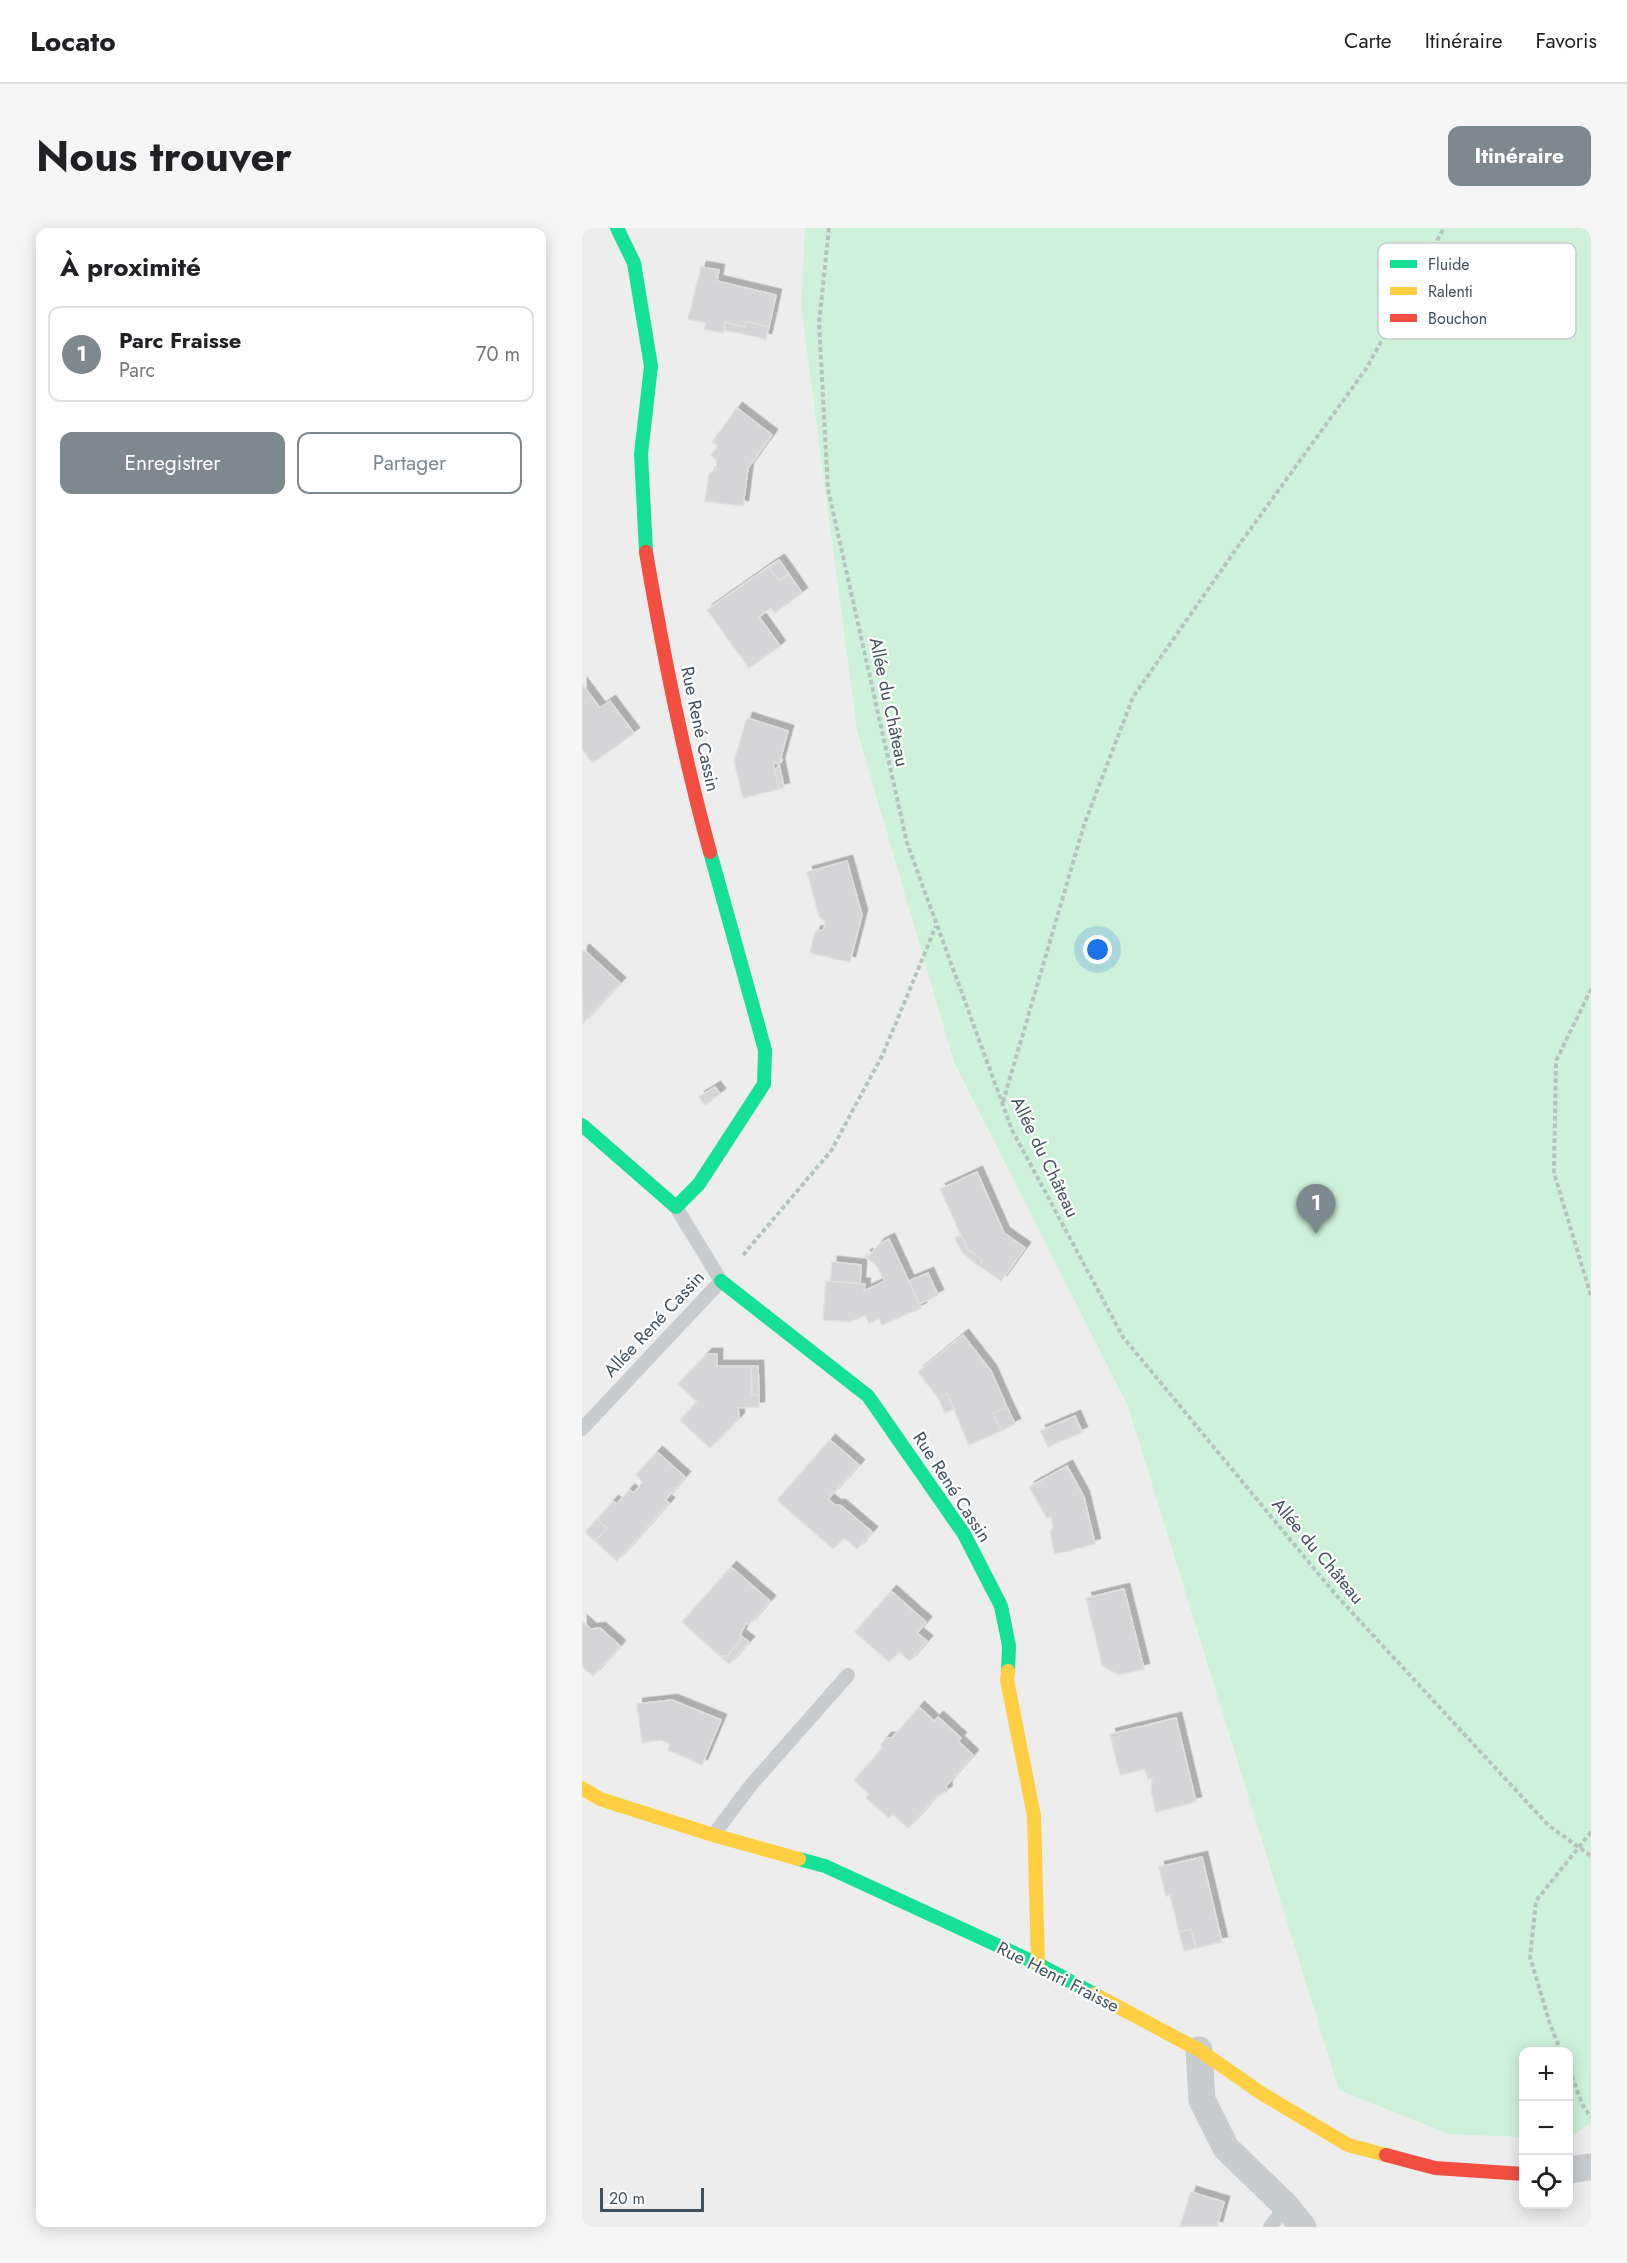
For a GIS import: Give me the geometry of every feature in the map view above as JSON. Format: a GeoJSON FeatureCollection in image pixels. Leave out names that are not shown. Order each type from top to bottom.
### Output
{"type":"FeatureCollection","features":[{"type":"Feature","properties":{"kind":"street","name":"Rue René Cassin"},"geometry":{"type":"LineString","coordinates":[[617,228],[634,263],[651,366],[641,454],[645,549],[654,602],[698,805],[765,1050],[764,1083],[699,1184],[676,1207]]}},
{"type":"Feature","properties":{"kind":"street"},"geometry":{"type":"LineString","coordinates":[[582,1125],[676,1207]]}},
{"type":"Feature","properties":{"kind":"street","name":"Rue René Cassin"},"geometry":{"type":"LineString","coordinates":[[720,1281],[868,1396],[964,1534],[1001,1606],[1009,1646],[1007,1680],[1034,1816],[1038,1964]]}},
{"type":"Feature","properties":{"kind":"street","name":"Rue Henri Fraisse"},"geometry":{"type":"LineString","coordinates":[[582,1788],[600,1799],[713,1835],[825,1866],[1038,1964],[1199,2050],[1261,2092],[1348,2145],[1435,2168],[1519,2174]]}},
{"type":"Feature","properties":{"kind":"street"},"geometry":{"type":"LineString","coordinates":[[1199,2050],[1202,2100],[1226,2148],[1286,2206],[1303,2227]]}},
{"type":"Feature","properties":{"kind":"street"},"geometry":{"type":"LineString","coordinates":[[1573,2169],[1591,2167]]}},
{"type":"Feature","properties":{"kind":"lane","name":"Allée René Cassin"},"geometry":{"type":"LineString","coordinates":[[582,1429],[720,1281],[676,1207]]}},
{"type":"Feature","properties":{"kind":"lane"},"geometry":{"type":"LineString","coordinates":[[713,1835],[751,1785],[848,1675]]}},
{"type":"Feature","properties":{"kind":"lane"},"geometry":{"type":"LineString","coordinates":[[1269,2227],[1286,2206]]}},
{"type":"Feature","properties":{"kind":"path","name":"Allée du Château"},"geometry":{"type":"LineString","coordinates":[[829,228],[819,323],[828,489],[907,843],[1012,1130],[1123,1337],[1335,1594],[1548,1825],[1591,1856]]}},
{"type":"Feature","properties":{"kind":"path"},"geometry":{"type":"LineString","coordinates":[[1436,243],[1444,228]]}},
{"type":"Feature","properties":{"kind":"path"},"geometry":{"type":"LineString","coordinates":[[1002,1104],[1084,825],[1133,698],[1239,545],[1366,369],[1383,339]]}},
{"type":"Feature","properties":{"kind":"path"},"geometry":{"type":"LineString","coordinates":[[720,1281],[831,1151],[884,1054],[937,925]]}},
{"type":"Feature","properties":{"kind":"path"},"geometry":{"type":"LineString","coordinates":[[1591,989],[1556,1061],[1554,1173],[1591,1296]]}},
{"type":"Feature","properties":{"kind":"path"},"geometry":{"type":"LineString","coordinates":[[1559,2047],[1530,1958],[1536,1900],[1591,1832]]}},
{"type":"Feature","properties":{"kind":"path"},"geometry":{"type":"LineString","coordinates":[[1573,2080],[1583,2106],[1591,2117]]}},
{"type":"Feature","properties":{"kind":"green space"},"geometry":{"type":"Polygon","coordinates":[[[805,228],[1591,228],[1591,2123],[1573,2135],[1573,2047],[1519,2047],[1519,2137],[1449,2134],[1339,2090],[1128,1406],[954,1062],[857,730],[801,306],[805,228]]]}},
{"type":"Feature","properties":{"kind":"building"},"geometry":{"type":"Polygon","coordinates":[[[701,267],[719,270],[717,281],[776,295],[769,327],[746,321],[745,327],[725,322],[723,333],[704,329],[706,323],[688,319],[701,267]]]}},
{"type":"Feature","properties":{"kind":"building"},"geometry":{"type":"Polygon","coordinates":[[[746,321],[769,327],[766,339],[724,330],[725,322],[745,327],[746,321]]]}},
{"type":"Feature","properties":{"kind":"building"},"geometry":{"type":"Polygon","coordinates":[[[737,408],[772,435],[748,468],[743,506],[705,501],[709,474],[716,468],[717,461],[711,455],[718,446],[712,442],[737,408]]]}},
{"type":"Feature","properties":{"kind":"building"},"geometry":{"type":"Polygon","coordinates":[[[779,560],[789,574],[779,581],[768,567],[779,560]]]}},
{"type":"Feature","properties":{"kind":"building"},"geometry":{"type":"Polygon","coordinates":[[[768,567],[779,581],[789,574],[802,593],[775,613],[771,608],[759,617],[780,646],[749,668],[707,610],[768,567]]]}},
{"type":"Feature","properties":{"kind":"building"},"geometry":{"type":"Polygon","coordinates":[[[582,684],[600,708],[610,701],[634,733],[593,763],[582,749],[582,684]]]}},
{"type":"Feature","properties":{"kind":"building"},"geometry":{"type":"Polygon","coordinates":[[[747,718],[788,731],[779,764],[773,762],[779,789],[743,798],[734,761],[747,718]]]}},
{"type":"Feature","properties":{"kind":"building"},"geometry":{"type":"Polygon","coordinates":[[[779,764],[784,788],[779,789],[775,773],[779,764]]]}},
{"type":"Feature","properties":{"kind":"building"},"geometry":{"type":"Polygon","coordinates":[[[847,861],[862,915],[850,962],[810,953],[815,932],[824,930],[825,922],[819,916],[807,872],[847,861]]]}},
{"type":"Feature","properties":{"kind":"building"},"geometry":{"type":"Polygon","coordinates":[[[584,950],[620,983],[583,1023],[582,952],[584,950]]]}},
{"type":"Feature","properties":{"kind":"building"},"geometry":{"type":"Polygon","coordinates":[[[715,1087],[720,1094],[705,1105],[699,1097],[715,1087]]]}},
{"type":"Feature","properties":{"kind":"building"},"geometry":{"type":"Polygon","coordinates":[[[977,1172],[1004,1233],[1025,1248],[1001,1281],[979,1266],[983,1260],[968,1250],[940,1189],[977,1172]]]}},
{"type":"Feature","properties":{"kind":"building"},"geometry":{"type":"Polygon","coordinates":[[[961,1235],[968,1250],[983,1260],[979,1266],[963,1253],[955,1238],[961,1235]]]}},
{"type":"Feature","properties":{"kind":"building"},"geometry":{"type":"Polygon","coordinates":[[[889,1239],[921,1308],[882,1325],[879,1319],[869,1324],[866,1315],[850,1322],[823,1320],[826,1281],[865,1284],[864,1291],[885,1281],[877,1266],[865,1256],[867,1254],[869,1256],[879,1244],[889,1239]]]}},
{"type":"Feature","properties":{"kind":"building"},"geometry":{"type":"Polygon","coordinates":[[[832,1262],[861,1265],[860,1284],[830,1281],[832,1262]]]}},
{"type":"Feature","properties":{"kind":"building"},"geometry":{"type":"Polygon","coordinates":[[[928,1273],[938,1295],[919,1304],[909,1281],[928,1273]]]}},
{"type":"Feature","properties":{"kind":"building"},"geometry":{"type":"Polygon","coordinates":[[[963,1335],[991,1371],[1007,1407],[993,1413],[1001,1431],[969,1445],[947,1393],[939,1399],[918,1372],[963,1335]]]}},
{"type":"Feature","properties":{"kind":"building"},"geometry":{"type":"Polygon","coordinates":[[[707,1354],[717,1354],[717,1366],[751,1366],[752,1395],[759,1395],[759,1407],[738,1408],[739,1418],[710,1448],[680,1420],[697,1402],[678,1384],[707,1354]]]}},
{"type":"Feature","properties":{"kind":"building"},"geometry":{"type":"Polygon","coordinates":[[[751,1366],[758,1366],[759,1395],[752,1395],[751,1366]]]}},
{"type":"Feature","properties":{"kind":"building"},"geometry":{"type":"Polygon","coordinates":[[[947,1393],[954,1409],[945,1413],[939,1399],[947,1393]]]}},
{"type":"Feature","properties":{"kind":"building"},"geometry":{"type":"Polygon","coordinates":[[[1007,1407],[1015,1424],[1001,1431],[993,1413],[1007,1407]]]}},
{"type":"Feature","properties":{"kind":"building"},"geometry":{"type":"Polygon","coordinates":[[[1075,1416],[1082,1432],[1048,1447],[1040,1431],[1075,1416]]]}},
{"type":"Feature","properties":{"kind":"building"},"geometry":{"type":"Polygon","coordinates":[[[830,1440],[859,1465],[828,1499],[835,1505],[840,1505],[872,1532],[857,1549],[844,1538],[833,1549],[777,1500],[830,1440]]]}},
{"type":"Feature","properties":{"kind":"building"},"geometry":{"type":"Polygon","coordinates":[[[657,1452],[685,1477],[665,1500],[669,1503],[617,1561],[595,1541],[607,1528],[597,1519],[613,1501],[617,1504],[629,1490],[634,1493],[643,1482],[636,1475],[657,1452]]]}},
{"type":"Feature","properties":{"kind":"building"},"geometry":{"type":"Polygon","coordinates":[[[1067,1466],[1084,1497],[1095,1544],[1055,1554],[1050,1532],[1053,1526],[1051,1516],[1047,1518],[1029,1487],[1067,1466]]]}},
{"type":"Feature","properties":{"kind":"building"},"geometry":{"type":"Polygon","coordinates":[[[597,1519],[607,1528],[595,1541],[585,1532],[597,1519]]]}},
{"type":"Feature","properties":{"kind":"building"},"geometry":{"type":"Polygon","coordinates":[[[731,1567],[770,1601],[749,1625],[746,1623],[740,1635],[740,1642],[727,1656],[720,1656],[682,1622],[731,1567]]]}},
{"type":"Feature","properties":{"kind":"building"},"geometry":{"type":"Polygon","coordinates":[[[1124,1589],[1144,1669],[1118,1675],[1102,1665],[1086,1598],[1124,1589]]]}},
{"type":"Feature","properties":{"kind":"building"},"geometry":{"type":"Polygon","coordinates":[[[891,1591],[926,1622],[917,1633],[927,1641],[910,1661],[899,1652],[889,1662],[855,1632],[891,1591]]]}},
{"type":"Feature","properties":{"kind":"building"},"geometry":{"type":"Polygon","coordinates":[[[582,1621],[591,1629],[600,1628],[620,1646],[593,1676],[582,1666],[582,1621]]]}},
{"type":"Feature","properties":{"kind":"building"},"geometry":{"type":"Polygon","coordinates":[[[740,1635],[749,1642],[729,1664],[720,1656],[727,1656],[740,1642],[740,1635]]]}},
{"type":"Feature","properties":{"kind":"building"},"geometry":{"type":"Polygon","coordinates":[[[672,1700],[721,1720],[702,1765],[668,1750],[670,1744],[661,1740],[642,1743],[637,1704],[672,1700]]]}},
{"type":"Feature","properties":{"kind":"building"},"geometry":{"type":"Polygon","coordinates":[[[919,1707],[934,1721],[938,1717],[961,1738],[958,1741],[973,1755],[946,1786],[947,1791],[935,1798],[908,1828],[893,1814],[889,1818],[866,1798],[869,1794],[854,1780],[882,1749],[881,1744],[886,1738],[892,1738],[919,1707]]]}},
{"type":"Feature","properties":{"kind":"building"},"geometry":{"type":"Polygon","coordinates":[[[1176,1718],[1196,1802],[1156,1812],[1151,1791],[1152,1778],[1148,1779],[1145,1769],[1120,1775],[1110,1734],[1176,1718]]]}},
{"type":"Feature","properties":{"kind":"building"},"geometry":{"type":"Polygon","coordinates":[[[1202,1857],[1222,1942],[1196,1948],[1191,1929],[1179,1932],[1170,1895],[1166,1896],[1159,1867],[1202,1857]]]}},
{"type":"Feature","properties":{"kind":"building"},"geometry":{"type":"Polygon","coordinates":[[[1191,1929],[1196,1948],[1184,1951],[1179,1932],[1191,1929]]]}},
{"type":"Feature","properties":{"kind":"building"},"geometry":{"type":"Polygon","coordinates":[[[1191,2192],[1224,2202],[1217,2227],[1180,2227],[1191,2192]]]}},
{"type":"Feature","properties":{"kind":"traffic: fast"},"geometry":{"type":"LineString","coordinates":[[617,228],[634,263],[651,366],[641,454],[646,552]]}},
{"type":"Feature","properties":{"kind":"traffic: fast"},"geometry":{"type":"LineString","coordinates":[[582,1125],[676,1207],[699,1184],[764,1084],[765,1050],[710,852]]}},
{"type":"Feature","properties":{"kind":"traffic: fast"},"geometry":{"type":"LineString","coordinates":[[721,1281],[868,1396],[964,1534],[1001,1606],[1009,1646],[1008,1671]]}},
{"type":"Feature","properties":{"kind":"traffic: fast"},"geometry":{"type":"LineString","coordinates":[[799,1859],[825,1866],[1038,1964],[1094,1994]]}},
{"type":"Feature","properties":{"kind":"traffic: slow"},"geometry":{"type":"LineString","coordinates":[[1008,1671],[1007,1680],[1034,1816],[1038,1964]]}},
{"type":"Feature","properties":{"kind":"traffic: slow"},"geometry":{"type":"LineString","coordinates":[[582,1788],[600,1799],[713,1835],[799,1859]]}},
{"type":"Feature","properties":{"kind":"traffic: slow"},"geometry":{"type":"LineString","coordinates":[[1094,1994],[1199,2050],[1261,2093],[1348,2145],[1386,2155]]}},
{"type":"Feature","properties":{"kind":"traffic: jam"},"geometry":{"type":"LineString","coordinates":[[646,552],[674,703],[710,852]]}},
{"type":"Feature","properties":{"kind":"traffic: jam"},"geometry":{"type":"LineString","coordinates":[[1386,2155],[1435,2168],[1519,2174]]}},
{"type":"Feature","properties":{"kind":"place","name":"Parc Fraisse"},"geometry":{"type":"Point","coordinates":[1316,1234]}}]}
